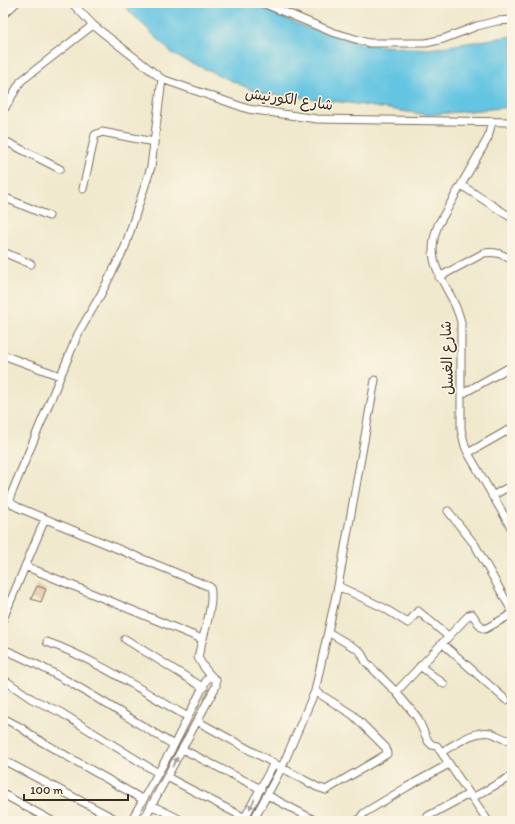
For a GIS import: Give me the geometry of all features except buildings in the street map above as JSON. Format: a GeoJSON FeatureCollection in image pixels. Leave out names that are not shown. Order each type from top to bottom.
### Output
{"type":"FeatureCollection","features":[{"type":"Feature","properties":{"kind":"street"},"geometry":{"type":"LineString","coordinates":[[3,14],[16,3]]}},
{"type":"Feature","properties":{"kind":"street","name":"شارع الكورنيش"},"geometry":{"type":"LineString","coordinates":[[72,3],[93,25],[162,79],[248,109],[317,119],[512,122]]}},
{"type":"Feature","properties":{"kind":"street"},"geometry":{"type":"LineString","coordinates":[[263,3],[332,32],[369,43],[426,43],[443,39],[477,26],[498,21],[512,20]]}},
{"type":"Feature","properties":{"kind":"street"},"geometry":{"type":"LineString","coordinates":[[3,112],[22,81],[93,25]]}},
{"type":"Feature","properties":{"kind":"street"},"geometry":{"type":"LineString","coordinates":[[143,821],[216,686],[216,680],[211,677],[209,672],[200,664],[198,657],[211,605],[212,593],[210,587],[17,508],[11,503],[10,497],[78,334],[101,294],[125,247],[151,167],[162,79]]}},
{"type":"Feature","properties":{"kind":"street","name":"شارع الغسل"},"geometry":{"type":"LineString","coordinates":[[492,122],[488,138],[438,225],[432,245],[435,267],[457,309],[461,322],[462,429],[464,442],[468,453],[512,529]]}},
{"type":"Feature","properties":{"kind":"street"},"geometry":{"type":"LineString","coordinates":[[83,189],[95,134],[102,132],[154,142]]}},
{"type":"Feature","properties":{"kind":"street"},"geometry":{"type":"LineString","coordinates":[[3,140],[60,169]]}},
{"type":"Feature","properties":{"kind":"street"},"geometry":{"type":"LineString","coordinates":[[461,185],[512,218]]}},
{"type":"Feature","properties":{"kind":"street"},"geometry":{"type":"LineString","coordinates":[[3,197],[49,216]]}},
{"type":"Feature","properties":{"kind":"street"},"geometry":{"type":"LineString","coordinates":[[3,252],[31,264]]}},
{"type":"Feature","properties":{"kind":"street"},"geometry":{"type":"LineString","coordinates":[[440,276],[484,253],[500,253],[512,260]]}},
{"type":"Feature","properties":{"kind":"street"},"geometry":{"type":"LineString","coordinates":[[3,355],[60,376]]}},
{"type":"Feature","properties":{"kind":"street"},"geometry":{"type":"LineString","coordinates":[[462,394],[512,366]]}},
{"type":"Feature","properties":{"kind":"street"},"geometry":{"type":"LineString","coordinates":[[253,821],[282,767],[315,691],[338,586],[375,380]]}},
{"type":"Feature","properties":{"kind":"street"},"geometry":{"type":"LineString","coordinates":[[468,453],[512,428]]}},
{"type":"Feature","properties":{"kind":"street"},"geometry":{"type":"LineString","coordinates":[[492,496],[512,485]]}},
{"type":"Feature","properties":{"kind":"street"},"geometry":{"type":"LineString","coordinates":[[396,692],[469,615],[472,614],[481,627],[485,629],[512,612],[475,545],[448,511]]}},
{"type":"Feature","properties":{"kind":"street"},"geometry":{"type":"LineString","coordinates":[[3,619],[45,519]]}},
{"type":"Feature","properties":{"kind":"street"},"geometry":{"type":"LineString","coordinates":[[25,566],[202,639]]}},
{"type":"Feature","properties":{"kind":"street"},"geometry":{"type":"LineString","coordinates":[[338,586],[384,608],[408,623],[418,611],[448,636]]}},
{"type":"Feature","properties":{"kind":"street"},"geometry":{"type":"LineString","coordinates":[[328,632],[360,651],[366,662],[396,692],[417,717],[428,741],[432,745],[437,746],[488,821]]}},
{"type":"Feature","properties":{"kind":"street"},"geometry":{"type":"LineString","coordinates":[[125,639],[204,688]]}},
{"type":"Feature","properties":{"kind":"street"},"geometry":{"type":"LineString","coordinates":[[47,642],[66,649],[100,666],[188,717]]}},
{"type":"Feature","properties":{"kind":"street"},"geometry":{"type":"LineString","coordinates":[[442,643],[506,700]]}},
{"type":"Feature","properties":{"kind":"street"},"geometry":{"type":"LineString","coordinates":[[3,649],[58,676],[174,745]]}},
{"type":"Feature","properties":{"kind":"street"},"geometry":{"type":"LineString","coordinates":[[420,666],[444,684]]}},
{"type":"Feature","properties":{"kind":"street"},"geometry":{"type":"LineString","coordinates":[[131,821],[142,799],[174,745],[208,679],[211,677]]}},
{"type":"Feature","properties":{"kind":"street"},"geometry":{"type":"LineString","coordinates":[[3,678],[32,699],[60,712],[158,773]]}},
{"type":"Feature","properties":{"kind":"street"},"geometry":{"type":"LineString","coordinates":[[197,722],[317,787],[326,790],[387,754],[386,748],[353,715],[315,691]]}},
{"type":"Feature","properties":{"kind":"street"},"geometry":{"type":"LineString","coordinates":[[3,718],[142,799]]}},
{"type":"Feature","properties":{"kind":"street"},"geometry":{"type":"LineString","coordinates":[[441,752],[476,733],[491,733],[508,740],[512,740]]}},
{"type":"Feature","properties":{"kind":"street"},"geometry":{"type":"LineString","coordinates":[[182,749],[261,789]]}},
{"type":"Feature","properties":{"kind":"street"},"geometry":{"type":"LineString","coordinates":[[3,760],[119,821]]}},
{"type":"Feature","properties":{"kind":"street"},"geometry":{"type":"LineString","coordinates":[[166,777],[244,820],[274,763]]}},
{"type":"Feature","properties":{"kind":"street"},"geometry":{"type":"LineString","coordinates":[[358,821],[364,813],[449,764]]}},
{"type":"Feature","properties":{"kind":"street"},"geometry":{"type":"LineString","coordinates":[[428,816],[512,776]]}},
{"type":"Feature","properties":{"kind":"street"},"geometry":{"type":"LineString","coordinates":[[3,794],[52,821]]}},
{"type":"Feature","properties":{"kind":"street"},"geometry":{"type":"LineString","coordinates":[[267,794],[316,821]]}},
{"type":"Feature","properties":{"kind":"street"},"geometry":{"type":"LineString","coordinates":[[151,805],[183,821]]}},
{"type":"Feature","properties":{"kind":"water"},"geometry":{"type":"Polygon","coordinates":[[[121,3],[251,3],[305,27],[366,45],[429,49],[512,36],[512,107],[427,115],[350,103],[259,93],[174,55],[121,3]]]}}]}
